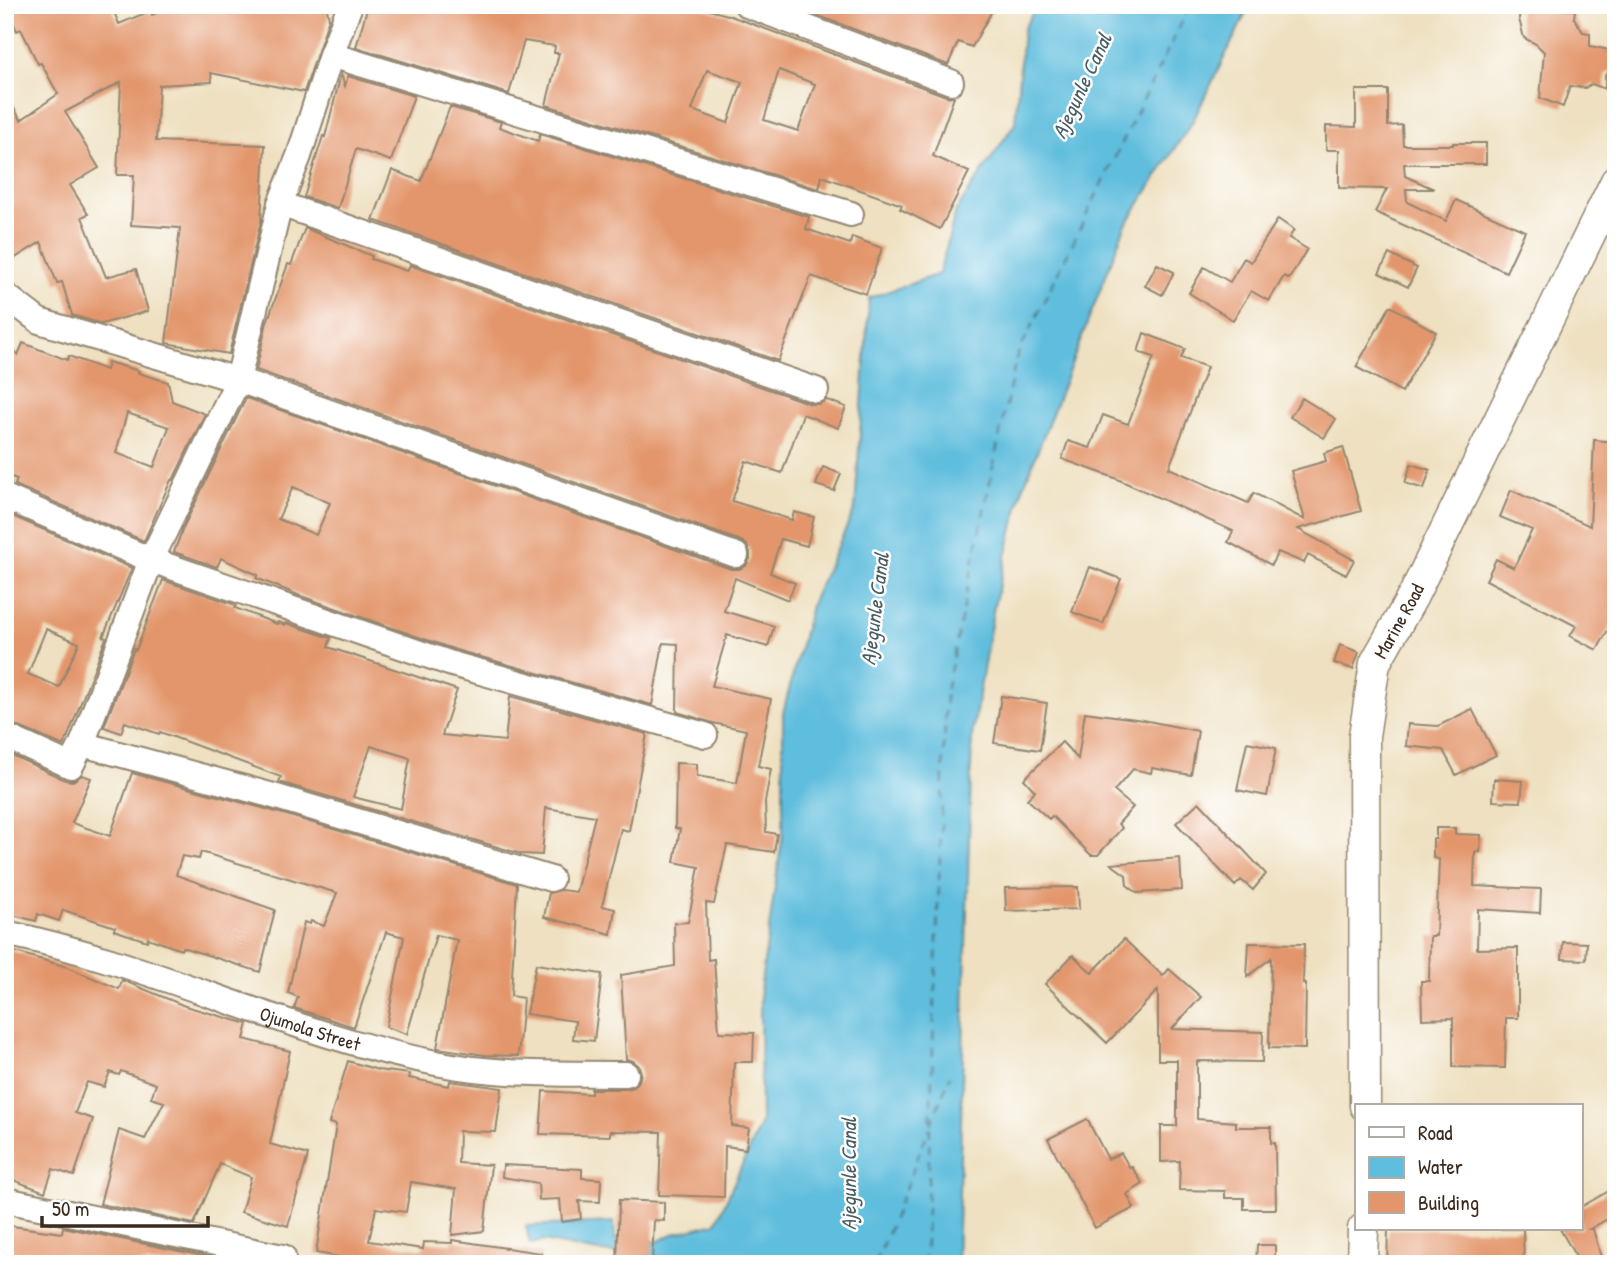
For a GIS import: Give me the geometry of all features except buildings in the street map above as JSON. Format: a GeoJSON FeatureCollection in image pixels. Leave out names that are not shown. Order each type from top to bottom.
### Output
{"type":"FeatureCollection","features":[{"type":"Feature","properties":{"kind":"street"},"geometry":{"type":"LineString","coordinates":[[5,736],[71,765],[82,744],[151,560],[238,380],[280,204],[350,5]]}},
{"type":"Feature","properties":{"kind":"street"},"geometry":{"type":"LineString","coordinates":[[747,5],[951,82]]}},
{"type":"Feature","properties":{"kind":"street"},"geometry":{"type":"LineString","coordinates":[[331,55],[851,214]]}},
{"type":"Feature","properties":{"kind":"street","name":"Marine Road"},"geometry":{"type":"LineString","coordinates":[[1366,1104],[1364,736],[1375,663],[1423,576],[1616,181]]}},
{"type":"Feature","properties":{"kind":"street"},"geometry":{"type":"LineString","coordinates":[[280,204],[816,390]]}},
{"type":"Feature","properties":{"kind":"street"},"geometry":{"type":"LineString","coordinates":[[5,295],[39,321],[238,380],[736,555]]}},
{"type":"Feature","properties":{"kind":"street"},"geometry":{"type":"LineString","coordinates":[[5,497],[151,560],[453,664],[705,735]]}},
{"type":"Feature","properties":{"kind":"street"},"geometry":{"type":"LineString","coordinates":[[82,744],[270,795],[551,879]]}},
{"type":"Feature","properties":{"kind":"street","name":"Ojumola Street"},"geometry":{"type":"LineString","coordinates":[[5,933],[60,944],[279,1019],[435,1063],[488,1072],[626,1074]]}},
{"type":"Feature","properties":{"kind":"street"},"geometry":{"type":"LineString","coordinates":[[5,1200],[282,1257]]}},
{"type":"Feature","properties":{"kind":"street"},"geometry":{"type":"LineString","coordinates":[[1362,1264],[1363,1230]]}},
{"type":"Feature","properties":{"kind":"water","name":"Ajegunle Canal"},"geometry":{"type":"Polygon","coordinates":[[[1037,5],[1250,5],[1194,119],[1125,226],[1022,491],[994,606],[972,735],[957,1264],[686,1264],[684,1260],[592,1251],[544,1241],[530,1244],[526,1226],[614,1222],[615,1239],[657,1242],[673,1234],[716,1223],[761,1123],[760,990],[783,832],[783,713],[812,602],[855,509],[869,298],[939,274],[956,211],[1015,123],[1023,30],[1037,5]]]}},
{"type":"Feature","properties":{"kind":"ferry route"},"geometry":{"type":"LineString","coordinates":[[925,1264],[946,691],[1016,358],[1190,5]]}},
{"type":"Feature","properties":{"kind":"ferry route"},"geometry":{"type":"LineString","coordinates":[[931,1124],[950,1076]]}},
{"type":"Feature","properties":{"kind":"ferry route"},"geometry":{"type":"LineString","coordinates":[[875,1264],[929,1129]]}}]}
